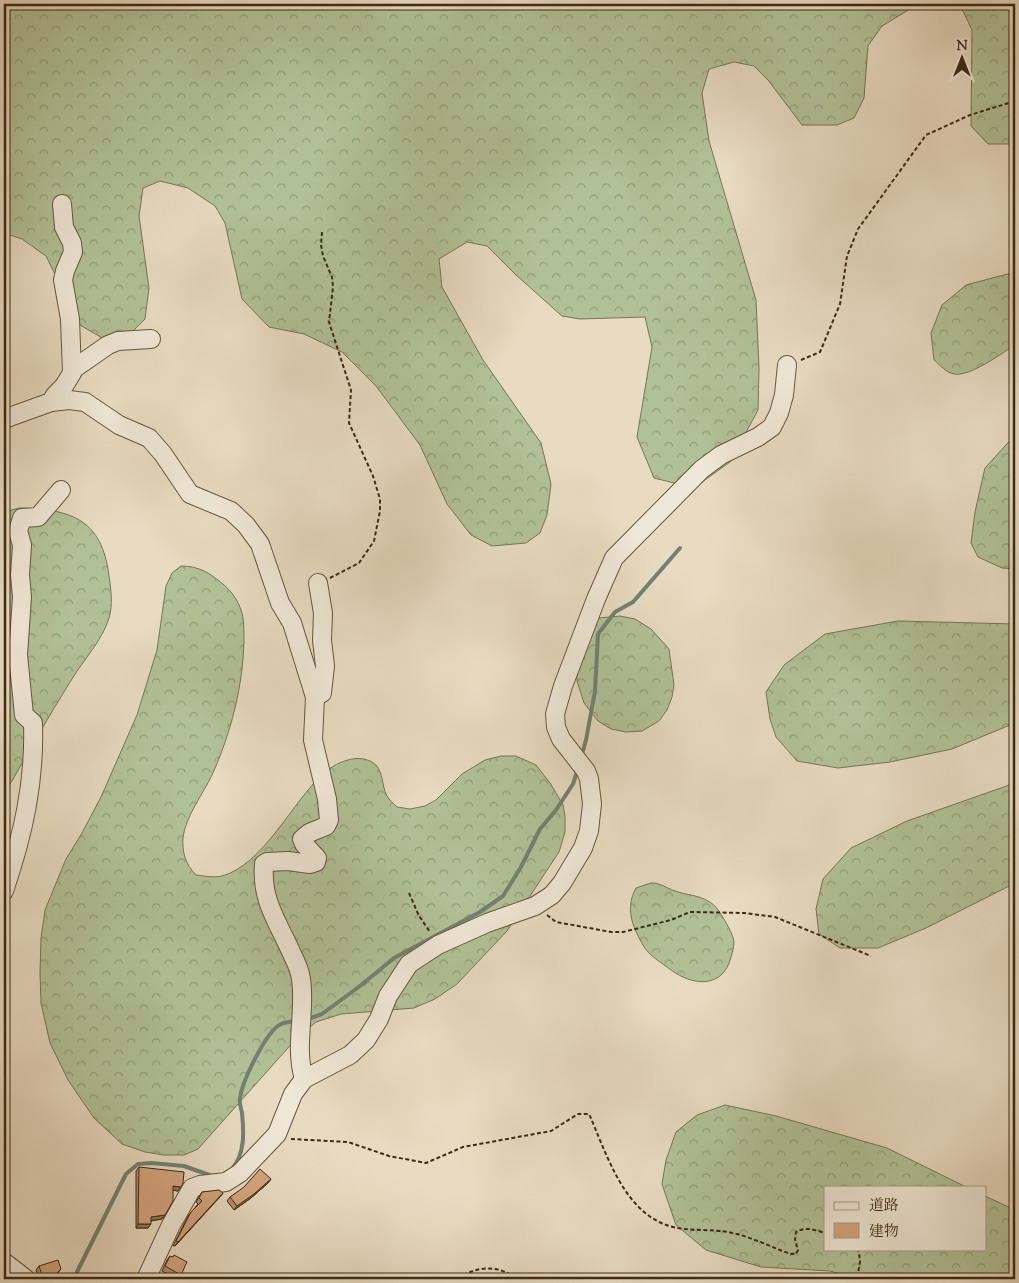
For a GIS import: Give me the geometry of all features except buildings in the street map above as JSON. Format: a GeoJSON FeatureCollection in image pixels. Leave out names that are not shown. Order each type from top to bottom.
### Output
{"type":"FeatureCollection","features":[{"type":"Feature","properties":{"kind":"street"},"geometry":{"type":"LineString","coordinates":[[50,402],[69,379],[72,370],[70,318],[63,280],[73,252],[72,243],[64,227],[62,204]]}},
{"type":"Feature","properties":{"kind":"street"},"geometry":{"type":"LineString","coordinates":[[72,370],[108,345],[118,341],[151,339]]}},
{"type":"Feature","properties":{"kind":"street"},"geometry":{"type":"LineString","coordinates":[[146,1279],[171,1225],[192,1188],[200,1185],[220,1184],[234,1178],[277,1134],[293,1094],[304,1079],[350,1055],[360,1047],[378,1019],[388,996],[409,964],[438,945],[487,923],[535,906],[552,895],[562,883],[582,848],[589,830],[591,789],[581,764],[561,739],[556,727],[556,714],[564,686],[596,599],[614,558],[702,469],[721,455],[758,437],[772,427],[779,413],[784,395],[787,365]]}},
{"type":"Feature","properties":{"kind":"street"},"geometry":{"type":"LineString","coordinates":[[4,419],[50,402],[69,400],[85,402],[119,425],[149,438],[163,454],[190,494],[231,510],[246,525],[260,544],[280,603],[292,623],[315,697],[313,740],[327,799],[329,820],[326,826],[309,833],[302,839],[317,860],[310,864],[288,861],[267,862],[263,868],[264,887],[270,909],[302,978],[300,1058],[304,1079]]}},
{"type":"Feature","properties":{"kind":"street"},"geometry":{"type":"LineString","coordinates":[[4,891],[25,822],[33,743],[33,723],[24,715],[18,655],[22,597],[20,574],[22,545],[18,531],[22,518],[38,517],[61,490]]}},
{"type":"Feature","properties":{"kind":"street"},"geometry":{"type":"LineString","coordinates":[[315,697],[322,693],[325,666],[322,640],[323,613],[318,583]]}},
{"type":"Feature","properties":{"kind":"street"},"geometry":{"type":"LineString","coordinates":[[4,1262],[26,1279]]}},
{"type":"Feature","properties":{"kind":"path"},"geometry":{"type":"LineString","coordinates":[[787,365],[820,352],[840,304],[847,256],[858,229],[926,135],[970,115],[1015,101]]}},
{"type":"Feature","properties":{"kind":"path"},"geometry":{"type":"LineString","coordinates":[[318,583],[359,563],[374,541],[380,511],[380,499],[374,476],[348,423],[351,390],[329,322],[333,286],[332,277],[323,256],[322,232]]}},
{"type":"Feature","properties":{"kind":"path"},"geometry":{"type":"LineString","coordinates":[[409,893],[419,916],[429,930]]}},
{"type":"Feature","properties":{"kind":"path"},"geometry":{"type":"LineString","coordinates":[[535,906],[556,922],[611,932],[623,932],[671,920],[690,912],[744,913],[775,917],[871,956]]}},
{"type":"Feature","properties":{"kind":"path"},"geometry":{"type":"LineString","coordinates":[[277,1134],[292,1140],[348,1142],[389,1156],[426,1163],[463,1147],[551,1131],[578,1114],[585,1113],[589,1114],[614,1169],[636,1205],[660,1222],[673,1227],[721,1230],[739,1234],[791,1254],[796,1254],[798,1250],[795,1240],[796,1232],[801,1229],[810,1228],[824,1233]]}},
{"type":"Feature","properties":{"kind":"path"},"geometry":{"type":"LineString","coordinates":[[857,1250],[860,1262],[857,1279]]}},
{"type":"Feature","properties":{"kind":"path"},"geometry":{"type":"LineString","coordinates":[[458,1279],[476,1270],[499,1269],[517,1279]]}},
{"type":"Feature","properties":{"kind":"green space"},"geometry":{"type":"Polygon","coordinates":[[[4,4],[1015,4],[1015,144],[988,144],[971,126],[972,30],[962,9],[910,9],[882,26],[868,46],[864,98],[854,118],[837,125],[802,125],[768,80],[754,66],[734,62],[709,69],[702,93],[709,141],[756,300],[759,369],[758,410],[730,462],[702,482],[682,485],[654,478],[637,437],[652,347],[645,317],[580,319],[562,316],[487,246],[467,242],[439,259],[442,287],[483,360],[541,443],[551,484],[547,515],[540,533],[526,543],[492,546],[471,535],[447,504],[420,445],[376,386],[342,352],[304,334],[269,327],[242,299],[225,223],[215,206],[188,188],[160,181],[143,188],[139,216],[149,288],[145,319],[128,336],[104,339],[80,325],[46,256],[22,239],[4,233],[4,4]]]}},
{"type":"Feature","properties":{"kind":"green space"},"geometry":{"type":"Polygon","coordinates":[[[1015,272],[1015,345],[986,364],[968,372],[954,374],[946,370],[934,360],[931,333],[942,305],[966,285],[1015,272]]]}},
{"type":"Feature","properties":{"kind":"green space"},"geometry":{"type":"Polygon","coordinates":[[[1015,435],[1015,569],[1002,568],[978,557],[971,543],[975,512],[985,468],[1015,435]]]}},
{"type":"Feature","properties":{"kind":"green space"},"geometry":{"type":"Polygon","coordinates":[[[19,508],[54,511],[68,515],[81,521],[91,530],[99,541],[105,557],[110,581],[111,602],[109,618],[102,634],[63,693],[4,795],[4,512],[19,508]]]}},
{"type":"Feature","properties":{"kind":"green space"},"geometry":{"type":"Polygon","coordinates":[[[181,566],[193,567],[204,571],[227,588],[239,606],[244,628],[241,675],[235,709],[219,759],[191,813],[183,837],[185,858],[189,867],[196,875],[222,876],[237,870],[264,846],[323,774],[333,766],[353,759],[366,759],[376,765],[389,799],[397,807],[410,809],[425,806],[436,800],[462,774],[485,760],[501,756],[516,756],[536,765],[550,783],[563,805],[565,832],[559,852],[507,931],[457,984],[435,999],[414,1008],[341,1014],[316,1022],[295,1040],[198,1149],[184,1155],[164,1155],[145,1152],[122,1144],[94,1118],[68,1080],[50,1043],[41,1003],[41,938],[45,910],[66,859],[101,797],[137,715],[157,650],[166,586],[172,573],[181,566]]]}},
{"type":"Feature","properties":{"kind":"green space"},"geometry":{"type":"Polygon","coordinates":[[[620,616],[635,619],[651,629],[669,649],[674,685],[672,697],[667,710],[659,721],[642,731],[626,732],[611,729],[598,721],[584,703],[577,681],[576,661],[586,627],[599,618],[620,616]]]}},
{"type":"Feature","properties":{"kind":"green space"},"geometry":{"type":"Polygon","coordinates":[[[898,621],[1015,624],[1015,723],[952,749],[890,762],[838,768],[797,761],[776,737],[770,719],[766,692],[784,665],[825,634],[898,621]]]}},
{"type":"Feature","properties":{"kind":"green space"},"geometry":{"type":"Polygon","coordinates":[[[1015,783],[1015,883],[926,928],[878,948],[840,948],[819,934],[816,909],[823,879],[851,848],[907,821],[1015,783]]]}},
{"type":"Feature","properties":{"kind":"green space"},"geometry":{"type":"Polygon","coordinates":[[[651,883],[704,899],[718,910],[734,942],[731,957],[721,975],[706,982],[689,979],[671,970],[645,949],[633,924],[630,910],[636,888],[651,883]]]}},
{"type":"Feature","properties":{"kind":"green space"},"geometry":{"type":"Polygon","coordinates":[[[725,1105],[776,1116],[887,1148],[964,1186],[824,1186],[824,1250],[986,1250],[986,1196],[1015,1210],[1015,1279],[858,1279],[830,1271],[761,1267],[706,1250],[676,1225],[662,1184],[666,1160],[676,1132],[697,1115],[725,1105]]]}},
{"type":"Feature","properties":{"kind":"waterway"},"geometry":{"type":"LineString","coordinates":[[581,758],[595,691],[598,634],[615,612],[633,602],[680,548]]}},
{"type":"Feature","properties":{"kind":"waterway"},"geometry":{"type":"LineString","coordinates":[[305,1020],[322,1014],[394,958],[480,912],[503,896],[521,867],[540,829],[556,810],[573,784],[578,769]]}},
{"type":"Feature","properties":{"kind":"waterway"},"geometry":{"type":"LineString","coordinates":[[232,1169],[239,1157],[243,1142],[240,1100],[250,1069],[262,1046],[275,1029],[283,1023],[296,1021]]}},
{"type":"Feature","properties":{"kind":"waterway"},"geometry":{"type":"LineString","coordinates":[[75,1279],[126,1174],[138,1164],[151,1163],[184,1166],[212,1176]]}}]}
